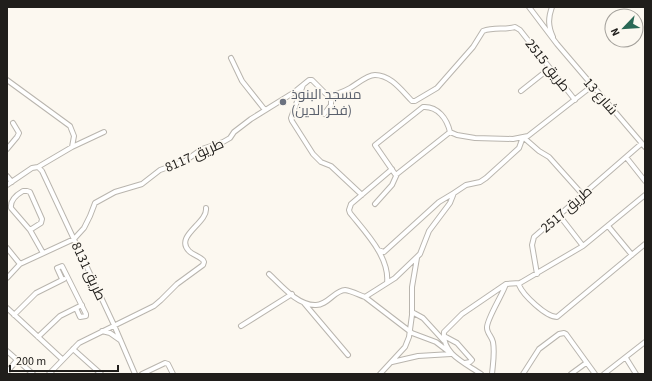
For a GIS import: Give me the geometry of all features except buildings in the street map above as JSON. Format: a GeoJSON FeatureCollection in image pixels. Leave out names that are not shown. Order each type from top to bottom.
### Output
{"type":"FeatureCollection","features":[{"type":"Feature","properties":{"kind":"street","name":"شارع 13"},"geometry":{"type":"LineString","coordinates":[[529,7],[557,44],[645,148]]}},
{"type":"Feature","properties":{"kind":"street","name":"شارع 13"},"geometry":{"type":"LineString","coordinates":[[552,7],[549,16],[549,24],[557,44]]}},
{"type":"Feature","properties":{"kind":"street","name":"طريق 2515"},"geometry":{"type":"LineString","coordinates":[[416,100],[437,88],[473,47],[483,31],[500,28],[509,29],[515,27],[520,30],[575,100]]}},
{"type":"Feature","properties":{"kind":"street"},"geometry":{"type":"LineString","coordinates":[[231,58],[242,81],[265,110]]}},
{"type":"Feature","properties":{"kind":"street"},"geometry":{"type":"LineString","coordinates":[[521,91],[550,68]]}},
{"type":"Feature","properties":{"kind":"street"},"geometry":{"type":"LineString","coordinates":[[362,195],[331,166],[321,162],[313,154],[292,121],[291,118],[304,84],[309,80],[312,80],[327,95],[331,95],[342,93],[368,77],[375,75],[390,80],[412,101],[416,100],[423,107]]}},
{"type":"Feature","properties":{"kind":"street"},"geometry":{"type":"LineString","coordinates":[[7,80],[70,126],[74,136],[72,147]]}},
{"type":"Feature","properties":{"kind":"street","name":"طريق 8117"},"geometry":{"type":"LineString","coordinates":[[7,278],[20,264],[74,239],[84,228],[95,203],[115,192],[142,184],[160,170],[185,161],[202,149],[223,142],[230,138],[234,132],[242,126],[293,93],[304,84]]}},
{"type":"Feature","properties":{"kind":"street","name":"طريق 2515"},"geometry":{"type":"LineString","coordinates":[[523,137],[528,136],[592,86]]}},
{"type":"Feature","properties":{"kind":"street"},"geometry":{"type":"LineString","coordinates":[[324,114],[332,105],[331,95]]}},
{"type":"Feature","properties":{"kind":"street"},"geometry":{"type":"LineString","coordinates":[[397,174],[375,145],[423,107],[429,106],[442,115],[448,123],[450,132]]}},
{"type":"Feature","properties":{"kind":"street"},"geometry":{"type":"LineString","coordinates":[[7,149],[19,133],[13,123]]}},
{"type":"Feature","properties":{"kind":"street"},"geometry":{"type":"LineString","coordinates":[[7,185],[32,168],[39,168],[72,147],[104,132]]}},
{"type":"Feature","properties":{"kind":"street"},"geometry":{"type":"LineString","coordinates":[[450,132],[457,135],[475,138],[513,139],[523,137]]}},
{"type":"Feature","properties":{"kind":"street"},"geometry":{"type":"LineString","coordinates":[[376,204],[392,185],[397,174],[450,132]]}},
{"type":"Feature","properties":{"kind":"street"},"geometry":{"type":"LineString","coordinates":[[378,250],[384,252],[439,202],[466,185],[480,182],[486,178],[519,148],[523,137]]}},
{"type":"Feature","properties":{"kind":"street"},"geometry":{"type":"LineString","coordinates":[[523,137],[549,158],[583,195]]}},
{"type":"Feature","properties":{"kind":"street","name":"طريق 2517"},"geometry":{"type":"LineString","coordinates":[[537,274],[532,250],[532,241],[537,234],[642,144]]}},
{"type":"Feature","properties":{"kind":"street"},"geometry":{"type":"LineString","coordinates":[[626,157],[645,181]]}},
{"type":"Feature","properties":{"kind":"street","name":"طريق 8131"},"geometry":{"type":"LineString","coordinates":[[39,168],[74,239],[135,374]]}},
{"type":"Feature","properties":{"kind":"street"},"geometry":{"type":"LineString","coordinates":[[387,283],[387,269],[378,250],[349,210],[351,204],[392,169]]}},
{"type":"Feature","properties":{"kind":"street"},"geometry":{"type":"LineString","coordinates":[[7,176],[12,182]]}},
{"type":"Feature","properties":{"kind":"street"},"geometry":{"type":"LineString","coordinates":[[30,230],[41,223],[42,219],[30,192],[25,190],[16,196],[11,205],[13,211],[30,230],[43,253]]}},
{"type":"Feature","properties":{"kind":"street"},"geometry":{"type":"LineString","coordinates":[[365,298],[395,278],[417,256],[430,231],[450,203],[454,193]]}},
{"type":"Feature","properties":{"kind":"street"},"geometry":{"type":"LineString","coordinates":[[445,343],[444,332],[462,314],[506,284],[520,283],[583,246],[645,195]]}},
{"type":"Feature","properties":{"kind":"street"},"geometry":{"type":"LineString","coordinates":[[52,373],[62,360],[79,343],[154,306],[177,284],[203,265],[203,260],[190,252],[185,243],[187,237],[206,215],[206,208]]}},
{"type":"Feature","properties":{"kind":"street"},"geometry":{"type":"LineString","coordinates":[[559,215],[583,246]]}},
{"type":"Feature","properties":{"kind":"street"},"geometry":{"type":"LineString","coordinates":[[608,226],[632,254]]}},
{"type":"Feature","properties":{"kind":"street"},"geometry":{"type":"LineString","coordinates":[[520,283],[519,285],[522,291],[540,308],[552,316],[557,317],[645,244]]}},
{"type":"Feature","properties":{"kind":"street"},"geometry":{"type":"LineString","coordinates":[[7,248],[20,264]]}},
{"type":"Feature","properties":{"kind":"street"},"geometry":{"type":"LineString","coordinates":[[380,374],[405,346],[409,336],[412,312],[412,287],[417,256]]}},
{"type":"Feature","properties":{"kind":"street"},"geometry":{"type":"LineString","coordinates":[[62,279],[58,269],[59,267],[63,266],[87,314],[86,316],[80,317],[76,308]]}},
{"type":"Feature","properties":{"kind":"street"},"geometry":{"type":"LineString","coordinates":[[269,274],[302,301],[348,355]]}},
{"type":"Feature","properties":{"kind":"street"},"geometry":{"type":"LineString","coordinates":[[14,315],[32,296],[68,277]]}},
{"type":"Feature","properties":{"kind":"street"},"geometry":{"type":"LineString","coordinates":[[492,374],[494,349],[487,327],[488,320],[492,315],[506,284]]}},
{"type":"Feature","properties":{"kind":"street"},"geometry":{"type":"LineString","coordinates":[[302,301],[315,305],[320,304],[327,302],[342,291],[346,290],[365,298],[409,331],[436,342],[481,374]]}},
{"type":"Feature","properties":{"kind":"street"},"geometry":{"type":"LineString","coordinates":[[241,326],[292,294]]}},
{"type":"Feature","properties":{"kind":"street"},"geometry":{"type":"LineString","coordinates":[[38,337],[56,319],[82,305]]}},
{"type":"Feature","properties":{"kind":"street"},"geometry":{"type":"LineString","coordinates":[[7,308],[62,360]]}},
{"type":"Feature","properties":{"kind":"street"},"geometry":{"type":"LineString","coordinates":[[412,312],[423,318],[445,343],[451,354]]}},
{"type":"Feature","properties":{"kind":"street"},"geometry":{"type":"LineString","coordinates":[[102,331],[110,333],[120,340]]}},
{"type":"Feature","properties":{"kind":"street"},"geometry":{"type":"LineString","coordinates":[[522,374],[537,351],[561,333],[566,334],[595,374]]}},
{"type":"Feature","properties":{"kind":"street"},"geometry":{"type":"LineString","coordinates":[[444,336],[457,343],[472,360],[464,363]]}},
{"type":"Feature","properties":{"kind":"street"},"geometry":{"type":"LineString","coordinates":[[604,374],[645,342]]}},
{"type":"Feature","properties":{"kind":"street"},"geometry":{"type":"LineString","coordinates":[[73,349],[101,374]]}},
{"type":"Feature","properties":{"kind":"street"},"geometry":{"type":"LineString","coordinates":[[7,351],[33,374]]}},
{"type":"Feature","properties":{"kind":"street"},"geometry":{"type":"LineString","coordinates":[[392,362],[418,356],[451,354]]}},
{"type":"Feature","properties":{"kind":"street"},"geometry":{"type":"LineString","coordinates":[[626,358],[636,374]]}},
{"type":"Feature","properties":{"kind":"street"},"geometry":{"type":"LineString","coordinates":[[7,372],[17,360]]}},
{"type":"Feature","properties":{"kind":"street"},"geometry":{"type":"LineString","coordinates":[[142,374],[165,363],[168,364],[173,374]]}},
{"type":"Feature","properties":{"kind":"street"},"geometry":{"type":"LineString","coordinates":[[572,374],[586,363]]}},
{"type":"Feature","properties":{"kind":"place","name":"مسجد البنوذ (فخر الدين)"},"geometry":{"type":"Point","coordinates":[283,102]}}]}
